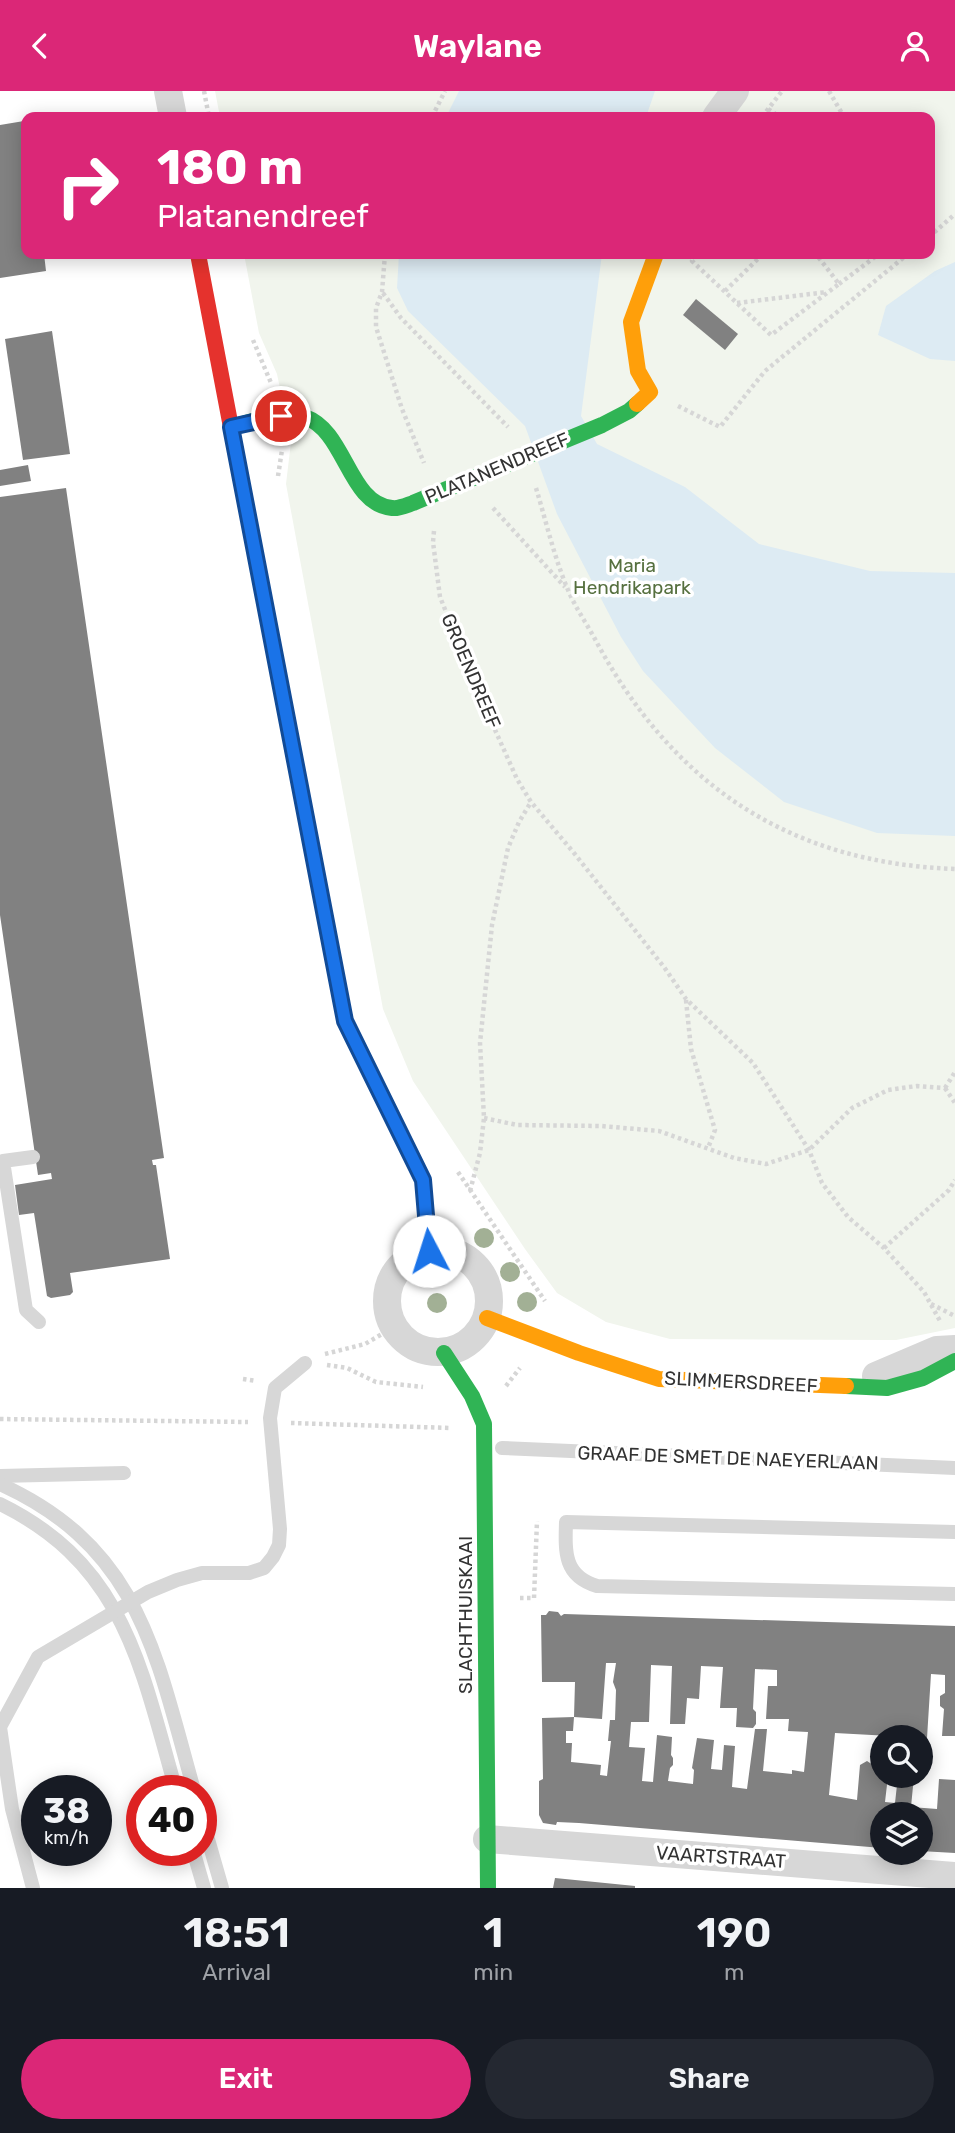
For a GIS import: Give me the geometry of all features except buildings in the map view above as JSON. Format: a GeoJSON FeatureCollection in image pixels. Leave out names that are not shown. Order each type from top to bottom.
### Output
{"type":"FeatureCollection","features":[{"type":"Feature","properties":{"kind":"street"},"geometry":{"type":"LineString","coordinates":[[168,91],[172,112]]}},
{"type":"Feature","properties":{"kind":"street"},"geometry":{"type":"LineString","coordinates":[[720,112],[735,91]]}},
{"type":"Feature","properties":{"kind":"street"},"geometry":{"type":"LineString","coordinates":[[199,259],[345,1021],[423,1180],[429,1251]]}},
{"type":"Feature","properties":{"kind":"street"},"geometry":{"type":"LineString","coordinates":[[650,391],[638,372],[631,322],[654,259]]}},
{"type":"Feature","properties":{"kind":"street","name":"PLATANENDREEF"},"geometry":{"type":"LineString","coordinates":[[231,427],[281,416],[305,417],[321,424],[359,487],[373,500],[391,508],[413,503],[602,425],[629,411],[650,391]]}},
{"type":"Feature","properties":{"kind":"street"},"geometry":{"type":"LineString","coordinates":[[444,1250],[459,1254],[482,1274],[490,1303],[487,1318],[475,1338],[455,1350],[444,1353],[424,1351],[407,1342],[394,1327],[387,1309],[388,1289],[396,1271],[410,1258],[429,1251],[444,1250]]}},
{"type":"Feature","properties":{"kind":"street","name":"SLIMMERSDREEF"},"geometry":{"type":"LineString","coordinates":[[487,1318],[579,1353],[659,1379],[845,1387],[903,1366],[937,1350],[949,1337]]}},
{"type":"Feature","properties":{"kind":"street","name":"SLACHTHUISKAAI"},"geometry":{"type":"LineString","coordinates":[[444,1353],[453,1371],[481,1409],[484,1424],[488,1888]]}},
{"type":"Feature","properties":{"kind":"street"},"geometry":{"type":"LineString","coordinates":[[845,1387],[887,1388],[923,1378],[955,1361]]}},
{"type":"Feature","properties":{"kind":"street","name":"VAARTSTRAAT"},"geometry":{"type":"LineString","coordinates":[[487,1839],[955,1875]]}},
{"type":"Feature","properties":{"kind":"lane"},"geometry":{"type":"LineString","coordinates":[[33,1157],[3,1161],[26,1310],[39,1322]]}},
{"type":"Feature","properties":{"kind":"lane"},"geometry":{"type":"LineString","coordinates":[[33,1888],[12,1808],[0,1727],[38,1657],[148,1592],[177,1580],[202,1573],[249,1573],[264,1568],[279,1545],[280,1529],[270,1417],[272,1400],[275,1388],[305,1363]]}},
{"type":"Feature","properties":{"kind":"lane","name":"GRAAF DE SMET DE NAEYERLAAN"},"geometry":{"type":"LineString","coordinates":[[502,1448],[955,1468]]}},
{"type":"Feature","properties":{"kind":"lane"},"geometry":{"type":"LineString","coordinates":[[0,1476],[124,1473]]}},
{"type":"Feature","properties":{"kind":"lane"},"geometry":{"type":"LineString","coordinates":[[0,1485],[46,1509],[73,1528],[108,1565],[124,1587],[146,1632],[190,1775]]}},
{"type":"Feature","properties":{"kind":"lane"},"geometry":{"type":"LineString","coordinates":[[0,1504],[21,1514],[56,1538],[92,1574],[109,1598],[132,1643],[172,1775]]}},
{"type":"Feature","properties":{"kind":"lane"},"geometry":{"type":"LineString","coordinates":[[955,1532],[566,1522],[565,1553],[570,1566],[582,1582],[597,1587],[955,1594]]}},
{"type":"Feature","properties":{"kind":"lane"},"geometry":{"type":"LineString","coordinates":[[199,1866],[205,1888]]}},
{"type":"Feature","properties":{"kind":"lane"},"geometry":{"type":"LineString","coordinates":[[216,1866],[222,1888]]}},
{"type":"Feature","properties":{"kind":"path"},"geometry":{"type":"LineString","coordinates":[[204,91],[208,112]]}},
{"type":"Feature","properties":{"kind":"path"},"geometry":{"type":"LineString","coordinates":[[434,112],[445,91]]}},
{"type":"Feature","properties":{"kind":"path"},"geometry":{"type":"LineString","coordinates":[[766,112],[782,91]]}},
{"type":"Feature","properties":{"kind":"path"},"geometry":{"type":"LineString","coordinates":[[829,91],[841,112]]}},
{"type":"Feature","properties":{"kind":"path"},"geometry":{"type":"LineString","coordinates":[[768,109],[772,112]]}},
{"type":"Feature","properties":{"kind":"path"},"geometry":{"type":"LineString","coordinates":[[935,232],[955,214]]}},
{"type":"Feature","properties":{"kind":"path","name":"GROENDREEF"},"geometry":{"type":"LineString","coordinates":[[385,259],[382,292],[376,308],[376,327],[402,409],[423,459],[432,495],[435,519],[433,542],[440,597],[517,779],[531,802],[575,853],[686,999],[753,1063],[809,1150],[822,1183],[848,1217],[884,1248],[924,1292],[949,1337]]}},
{"type":"Feature","properties":{"kind":"path"},"geometry":{"type":"LineString","coordinates":[[693,259],[771,335],[868,259]]}},
{"type":"Feature","properties":{"kind":"path"},"geometry":{"type":"LineString","coordinates":[[725,291],[758,259]]}},
{"type":"Feature","properties":{"kind":"path"},"geometry":{"type":"LineString","coordinates":[[821,259],[839,284]]}},
{"type":"Feature","properties":{"kind":"path"},"geometry":{"type":"LineString","coordinates":[[650,391],[720,427],[765,371],[902,259]]}},
{"type":"Feature","properties":{"kind":"path"},"geometry":{"type":"LineString","coordinates":[[382,292],[401,318],[514,433]]}},
{"type":"Feature","properties":{"kind":"path"},"geometry":{"type":"LineString","coordinates":[[737,303],[828,292]]}},
{"type":"Feature","properties":{"kind":"path"},"geometry":{"type":"LineString","coordinates":[[249,331],[275,392],[281,416],[282,445],[277,481]]}},
{"type":"Feature","properties":{"kind":"path"},"geometry":{"type":"LineString","coordinates":[[468,479],[568,590]]}},
{"type":"Feature","properties":{"kind":"path"},"geometry":{"type":"LineString","coordinates":[[533,480],[568,590],[620,683],[652,725],[710,784],[742,808],[779,829],[817,845],[865,859],[918,868],[955,869]]}},
{"type":"Feature","properties":{"kind":"path"},"geometry":{"type":"LineString","coordinates":[[470,1192],[480,1153],[484,1118],[480,1043],[492,925],[508,848],[531,802]]}},
{"type":"Feature","properties":{"kind":"path"},"geometry":{"type":"LineString","coordinates":[[686,999],[691,1049],[715,1130],[708,1148]]}},
{"type":"Feature","properties":{"kind":"path"},"geometry":{"type":"LineString","coordinates":[[945,1088],[955,1072]]}},
{"type":"Feature","properties":{"kind":"path"},"geometry":{"type":"LineString","coordinates":[[484,1118],[517,1125],[601,1126],[659,1131],[734,1158],[766,1164],[809,1150],[852,1108],[888,1090],[917,1086],[945,1088]]}},
{"type":"Feature","properties":{"kind":"path"},"geometry":{"type":"LineString","coordinates":[[945,1088],[955,1103]]}},
{"type":"Feature","properties":{"kind":"path"},"geometry":{"type":"LineString","coordinates":[[456,1169],[536,1291],[550,1306]]}},
{"type":"Feature","properties":{"kind":"path"},"geometry":{"type":"LineString","coordinates":[[884,1248],[950,1191],[955,1180]]}},
{"type":"Feature","properties":{"kind":"path"},"geometry":{"type":"LineString","coordinates":[[930,1303],[955,1316]]}},
{"type":"Feature","properties":{"kind":"path"},"geometry":{"type":"LineString","coordinates":[[305,1363],[331,1352],[365,1343],[394,1327]]}},
{"type":"Feature","properties":{"kind":"path"},"geometry":{"type":"LineString","coordinates":[[932,1329],[949,1337]]}},
{"type":"Feature","properties":{"kind":"path"},"geometry":{"type":"LineString","coordinates":[[305,1363],[347,1367],[376,1382],[434,1388]]}},
{"type":"Feature","properties":{"kind":"path"},"geometry":{"type":"LineString","coordinates":[[0,1419],[253,1422]]}},
{"type":"Feature","properties":{"kind":"path"},"geometry":{"type":"LineString","coordinates":[[280,1423],[403,1426]]}},
{"type":"Feature","properties":{"kind":"path"},"geometry":{"type":"LineString","coordinates":[[534,1598],[537,1521]]}},
{"type":"Feature","properties":{"kind":"green space","name":"Maria Hendrikapark"},"geometry":{"type":"Polygon","coordinates":[[[215,91],[955,91],[955,1328],[896,1340],[670,1339],[606,1322],[557,1293],[413,1081],[383,1009],[286,484],[291,442],[277,374],[259,333],[245,259],[935,259],[935,112],[219,112],[215,91]]]}},
{"type":"Feature","properties":{"kind":"shaded area"},"geometry":{"type":"Polygon","coordinates":[[[459,91],[655,91],[648,112],[448,112],[459,91]]]}},
{"type":"Feature","properties":{"kind":"shaded area"},"geometry":{"type":"Polygon","coordinates":[[[399,259],[601,259],[581,416],[597,444],[685,487],[759,544],[870,571],[955,573],[955,836],[877,833],[784,802],[715,748],[643,671],[621,637],[557,514],[525,426],[408,311],[397,288],[399,259]]]}},
{"type":"Feature","properties":{"kind":"shaded area"},"geometry":{"type":"Polygon","coordinates":[[[955,262],[955,361],[930,359],[878,335],[886,306],[935,271],[955,262]]]}},
{"type":"Feature","properties":{"kind":"traffic: fast"},"geometry":{"type":"LineString","coordinates":[[231,427],[277,415],[305,417],[319,425],[330,437],[366,494],[377,504],[395,508],[602,425],[637,404]]}},
{"type":"Feature","properties":{"kind":"traffic: fast"},"geometry":{"type":"LineString","coordinates":[[242,485],[334,963]]}},
{"type":"Feature","properties":{"kind":"traffic: fast"},"geometry":{"type":"LineString","coordinates":[[444,1353],[472,1396],[484,1424],[488,1888]]}},
{"type":"Feature","properties":{"kind":"traffic: fast"},"geometry":{"type":"LineString","coordinates":[[846,1386],[887,1388],[923,1378],[955,1361]]}},
{"type":"Feature","properties":{"kind":"traffic: slow"},"geometry":{"type":"LineString","coordinates":[[637,404],[650,392],[638,371],[631,322],[654,259]]}},
{"type":"Feature","properties":{"kind":"traffic: slow"},"geometry":{"type":"LineString","coordinates":[[487,1318],[579,1353],[659,1379],[846,1386]]}},
{"type":"Feature","properties":{"kind":"traffic: jam"},"geometry":{"type":"LineString","coordinates":[[199,259],[242,485]]}},
{"type":"Feature","properties":{"kind":"traffic: jam"},"geometry":{"type":"LineString","coordinates":[[334,963],[345,1021],[423,1180],[429,1251]]}},
{"type":"Feature","properties":{"kind":"route"},"geometry":{"type":"LineString","coordinates":[[281,416],[231,427],[345,1021],[423,1180],[429,1251]]}}]}
